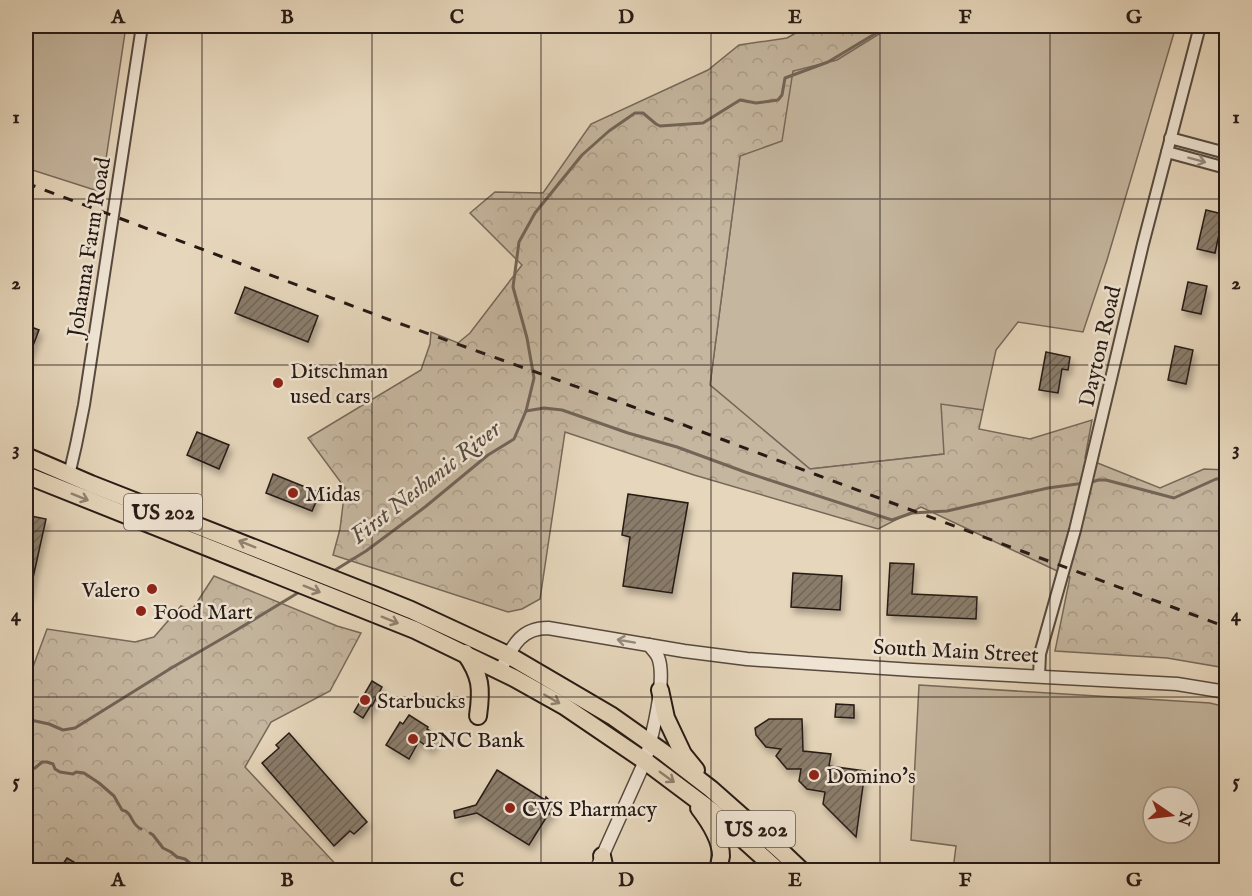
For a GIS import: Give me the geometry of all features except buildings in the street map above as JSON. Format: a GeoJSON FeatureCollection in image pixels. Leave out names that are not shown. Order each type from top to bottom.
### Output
{"type":"FeatureCollection","features":[{"type":"Feature","properties":{"kind":"highway","name":"US 202"},"geometry":{"type":"LineString","coordinates":[[26,456],[411,610],[508,655],[612,716],[650,743],[711,789],[801,870]]}},
{"type":"Feature","properties":{"kind":"highway","name":"US 202"},"geometry":{"type":"LineString","coordinates":[[26,475],[415,630],[500,670],[564,706],[645,761],[713,812],[777,870]]}},
{"type":"Feature","properties":{"kind":"highway"},"geometry":{"type":"LineString","coordinates":[[465,653],[475,667],[479,678],[481,691],[478,716]]}},
{"type":"Feature","properties":{"kind":"highway"},"geometry":{"type":"LineString","coordinates":[[660,681],[666,718],[683,754],[711,789]]}},
{"type":"Feature","properties":{"kind":"highway"},"geometry":{"type":"LineString","coordinates":[[688,793],[709,822],[718,840],[721,855],[718,870]]}},
{"type":"Feature","properties":{"kind":"street","name":"Johanna Farm Road"},"geometry":{"type":"LineString","coordinates":[[69,475],[82,416],[142,26]]}},
{"type":"Feature","properties":{"kind":"street","name":"Dayton Road"},"geometry":{"type":"LineString","coordinates":[[1039,676],[1040,654],[1067,562],[1143,244],[1200,26]]}},
{"type":"Feature","properties":{"kind":"street"},"geometry":{"type":"LineString","coordinates":[[1170,138],[1227,153]]}},
{"type":"Feature","properties":{"kind":"street"},"geometry":{"type":"LineString","coordinates":[[1167,152],[1227,168]]}},
{"type":"Feature","properties":{"kind":"street","name":"South Main Street"},"geometry":{"type":"LineString","coordinates":[[500,670],[515,643],[523,635],[540,628],[757,660],[1177,684],[1227,692]]}},
{"type":"Feature","properties":{"kind":"street"},"geometry":{"type":"LineString","coordinates":[[601,866],[645,761],[650,743],[660,681],[658,656],[649,645]]}},
{"type":"Feature","properties":{"kind":"street"},"geometry":{"type":"LineString","coordinates":[[660,681],[671,660],[684,651]]}},
{"type":"Feature","properties":{"kind":"green space"},"geometry":{"type":"Polygon","coordinates":[[[26,26],[126,26],[101,192],[26,168],[26,26]]]}},
{"type":"Feature","properties":{"kind":"green space"},"geometry":{"type":"Polygon","coordinates":[[[808,26],[892,26],[837,60],[793,71],[782,141],[740,156],[710,385],[810,469],[944,454],[941,404],[983,410],[979,429],[1030,439],[1092,420],[1085,458],[1160,488],[1204,469],[1226,470],[1226,668],[1167,658],[1055,651],[1070,577],[921,507],[878,529],[694,475],[565,432],[540,599],[522,609],[508,612],[333,555],[340,529],[345,488],[308,438],[421,370],[430,344],[431,332],[458,343],[470,333],[522,265],[470,213],[495,192],[543,193],[591,124],[708,70],[739,45],[787,38],[808,26]]]}},
{"type":"Feature","properties":{"kind":"green space"},"geometry":{"type":"Polygon","coordinates":[[[867,26],[1176,26],[1107,260],[1083,332],[1018,322],[996,350],[983,410],[944,454],[810,469],[710,385],[740,155],[793,71],[867,26]]]}},
{"type":"Feature","properties":{"kind":"green space"},"geometry":{"type":"Polygon","coordinates":[[[214,576],[337,626],[361,633],[330,691],[271,722],[245,767],[341,870],[26,870],[26,684],[47,629],[135,642],[154,637],[181,606],[192,610],[214,576]]]}},
{"type":"Feature","properties":{"kind":"green space"},"geometry":{"type":"Polygon","coordinates":[[[919,685],[1210,703],[1226,707],[1226,870],[953,870],[956,846],[911,840],[919,685]]]}},
{"type":"Feature","properties":{"kind":"waterway","name":"First Neshanic River"},"geometry":{"type":"LineString","coordinates":[[332,572],[366,551],[425,507],[488,455],[514,439],[526,411],[534,378],[527,338],[513,287],[519,242],[535,213],[582,155],[609,131],[635,113],[643,113],[660,126],[703,123],[740,100],[756,103],[778,100],[782,95],[785,78],[828,62],[888,26]]}},
{"type":"Feature","properties":{"kind":"waterway"},"geometry":{"type":"LineString","coordinates":[[526,411],[544,408],[562,410],[892,520],[912,513],[947,511],[1048,488],[1098,480],[1106,480],[1174,498],[1216,479],[1226,478]]}},
{"type":"Feature","properties":{"kind":"waterway","name":"First Neshanic River"},"geometry":{"type":"LineString","coordinates":[[26,719],[63,730],[75,728],[301,591]]}},
{"type":"Feature","properties":{"kind":"waterway"},"geometry":{"type":"LineString","coordinates":[[26,770],[47,762],[53,764],[60,772],[84,773],[114,796],[122,810],[126,811],[141,829]]}},
{"type":"Feature","properties":{"kind":"waterway"},"geometry":{"type":"LineString","coordinates":[[150,833],[163,848],[185,859],[198,870]]}},
{"type":"Feature","properties":{"kind":"railway"},"geometry":{"type":"LineString","coordinates":[[26,183],[390,320],[681,424],[1226,627]]}},
{"type":"Feature","properties":{"kind":"place","name":"Ditschman used cars"},"geometry":{"type":"Point","coordinates":[278,383]}},
{"type":"Feature","properties":{"kind":"place","name":"Midas"},"geometry":{"type":"Point","coordinates":[293,493]}},
{"type":"Feature","properties":{"kind":"place","name":"Valero"},"geometry":{"type":"Point","coordinates":[152,589]}},
{"type":"Feature","properties":{"kind":"place","name":"Food Mart"},"geometry":{"type":"Point","coordinates":[141,611]}},
{"type":"Feature","properties":{"kind":"place","name":"Starbucks"},"geometry":{"type":"Point","coordinates":[365,700]}},
{"type":"Feature","properties":{"kind":"place","name":"PNC Bank"},"geometry":{"type":"Point","coordinates":[413,739]}},
{"type":"Feature","properties":{"kind":"place","name":"Domino's"},"geometry":{"type":"Point","coordinates":[814,775]}},
{"type":"Feature","properties":{"kind":"place","name":"CVS Pharmacy"},"geometry":{"type":"Point","coordinates":[510,808]}}]}
